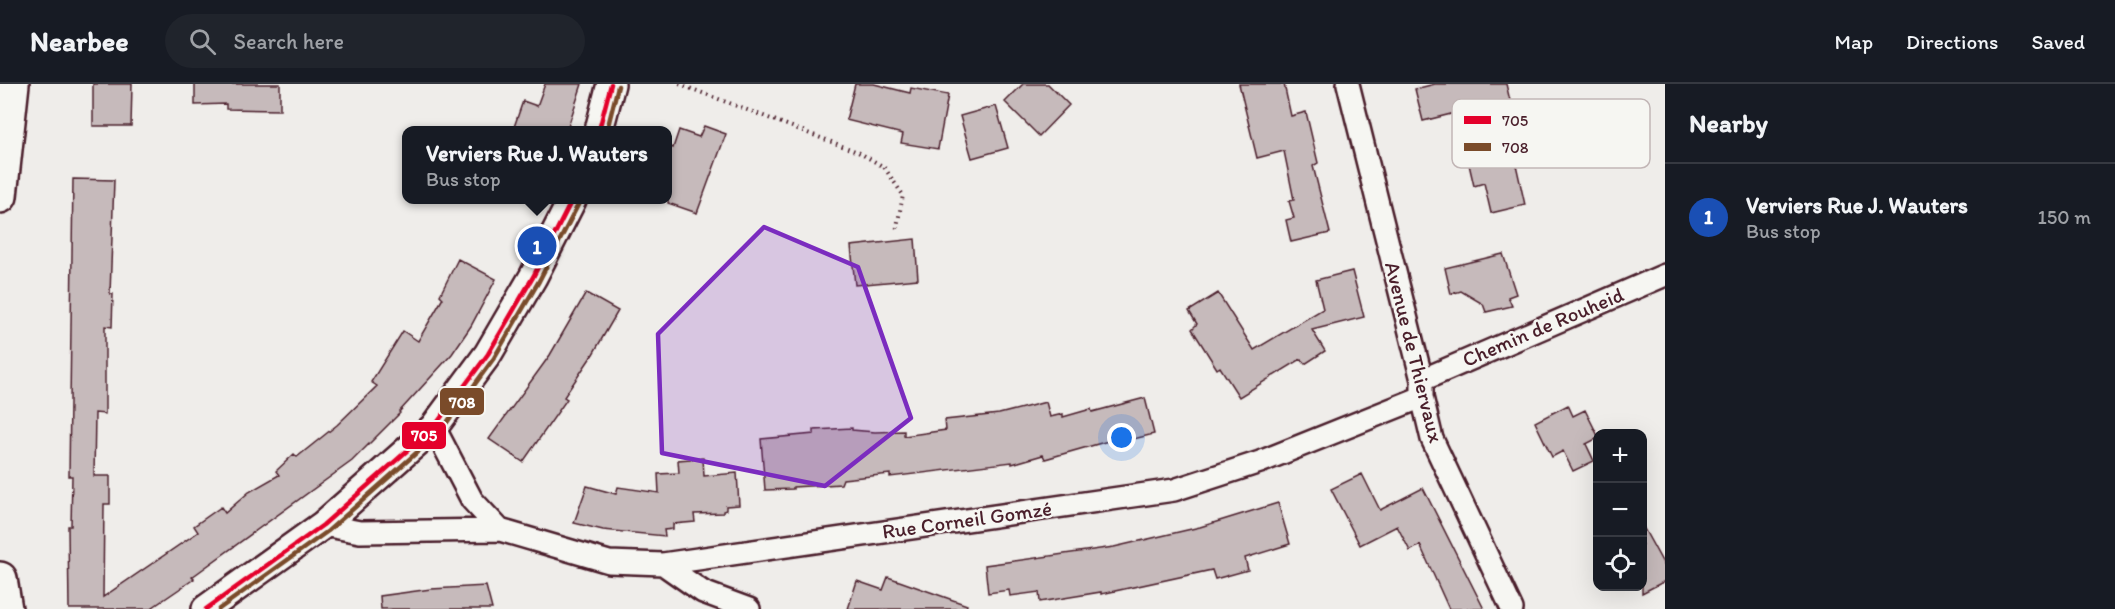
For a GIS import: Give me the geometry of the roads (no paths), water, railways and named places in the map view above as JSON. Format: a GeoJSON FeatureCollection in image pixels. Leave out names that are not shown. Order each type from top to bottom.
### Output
{"type":"FeatureCollection","features":[{"type":"Feature","properties":{"kind":"highway"},"geometry":{"type":"LineString","coordinates":[[0,196],[12,84]]}},
{"type":"Feature","properties":{"kind":"highway"},"geometry":{"type":"LineString","coordinates":[[0,579],[5,609]]}},
{"type":"Feature","properties":{"kind":"street"},"geometry":{"type":"LineString","coordinates":[[600,126],[610,84]]}},
{"type":"Feature","properties":{"kind":"street","name":"Avenue de Thiervaux"},"geometry":{"type":"LineString","coordinates":[[1348,84],[1422,388],[1432,439],[1512,609]]}},
{"type":"Feature","properties":{"kind":"street"},"geometry":{"type":"LineString","coordinates":[[206,609],[323,525],[434,427],[488,354],[533,277],[570,204]]}},
{"type":"Feature","properties":{"kind":"street","name":"Chemin de Rouheid"},"geometry":{"type":"LineString","coordinates":[[1422,388],[1665,275]]}},
{"type":"Feature","properties":{"kind":"street","name":"Rue Corneil Gomzé"},"geometry":{"type":"LineString","coordinates":[[323,525],[360,532],[501,530],[609,562],[663,564],[1174,490],[1260,462],[1422,388]]}},
{"type":"Feature","properties":{"kind":"street","name":"Rue Corneil Gomzé"},"geometry":{"type":"LineString","coordinates":[[434,427],[472,500],[501,530]]}},
{"type":"Feature","properties":{"kind":"street"},"geometry":{"type":"LineString","coordinates":[[663,564],[703,592],[749,609]]}},
{"type":"Feature","properties":{"kind":"place","name":"Verviers Rue J. Wauters"},"geometry":{"type":"Point","coordinates":[537,246]}}]}
